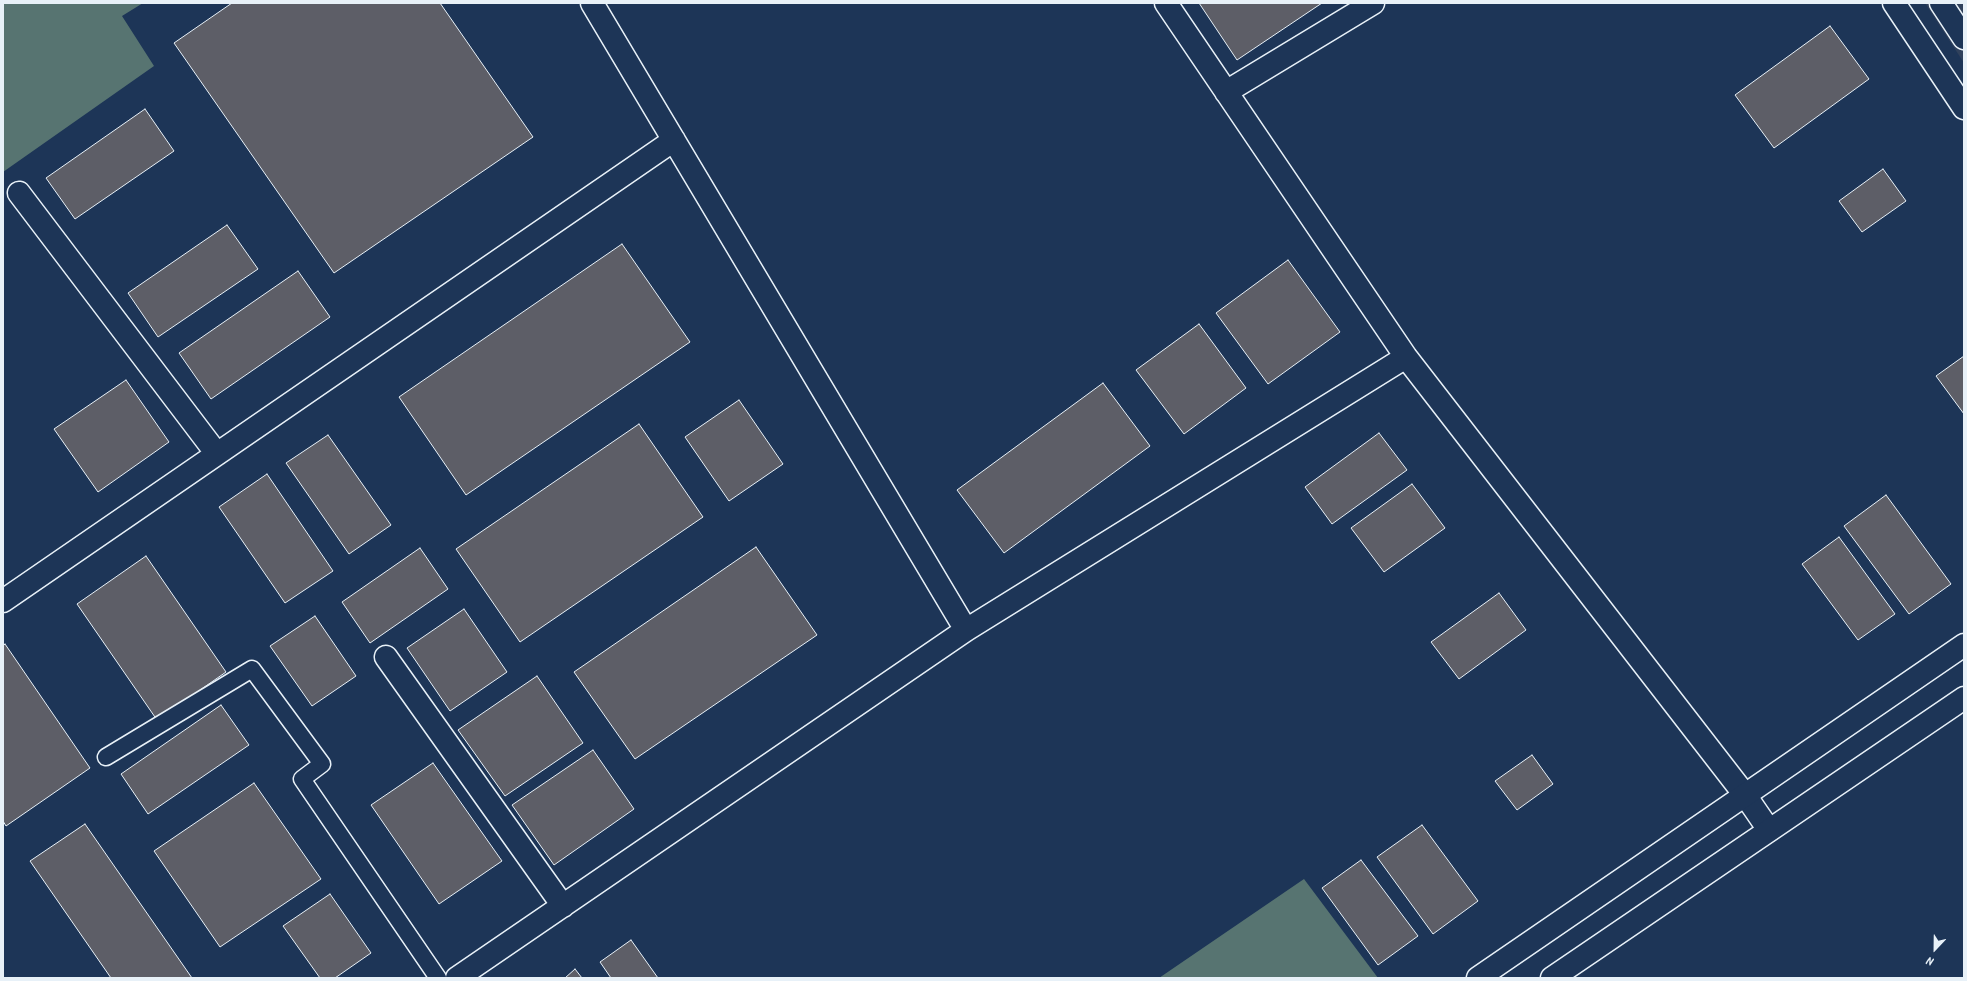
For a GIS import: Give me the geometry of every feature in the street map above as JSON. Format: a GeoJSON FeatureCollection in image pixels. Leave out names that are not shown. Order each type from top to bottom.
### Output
{"type":"FeatureCollection","features":[{"type":"Feature","properties":{"kind":"street"},"geometry":{"type":"LineString","coordinates":[[592,3],[966,630]]}},
{"type":"Feature","properties":{"kind":"street"},"geometry":{"type":"LineString","coordinates":[[1166,3],[1406,356],[1745,795],[1769,830]]}},
{"type":"Feature","properties":{"kind":"street"},"geometry":{"type":"LineString","coordinates":[[1226,92],[1373,3]]}},
{"type":"Feature","properties":{"kind":"street"},"geometry":{"type":"LineString","coordinates":[[1894,3],[1964,108]]}},
{"type":"Feature","properties":{"kind":"street"},"geometry":{"type":"LineString","coordinates":[[1941,3],[1964,38]]}},
{"type":"Feature","properties":{"kind":"street"},"geometry":{"type":"LineString","coordinates":[[3,601],[674,140]]}},
{"type":"Feature","properties":{"kind":"street"},"geometry":{"type":"LineString","coordinates":[[18,193],[217,454]]}},
{"type":"Feature","properties":{"kind":"street"},"geometry":{"type":"LineString","coordinates":[[457,978],[966,630],[1406,356]]}},
{"type":"Feature","properties":{"kind":"street"},"geometry":{"type":"LineString","coordinates":[[1478,978],[1964,645]]}},
{"type":"Feature","properties":{"kind":"street"},"geometry":{"type":"LineString","coordinates":[[386,657],[563,906]]}},
{"type":"Feature","properties":{"kind":"street"},"geometry":{"type":"LineString","coordinates":[[1552,978],[1769,830],[1962,702]]}},
{"type":"Feature","properties":{"kind":"lane"},"geometry":{"type":"LineString","coordinates":[[106,757],[252,668],[322,764],[302,779],[438,978]]}},
{"type":"Feature","properties":{"kind":"shaded area"},"geometry":{"type":"Polygon","coordinates":[[[1925,3],[1964,3],[1964,63],[1925,3]]]}},
{"type":"Feature","properties":{"kind":"green space"},"geometry":{"type":"Polygon","coordinates":[[[3,3],[143,3],[122,16],[154,66],[3,172],[3,3]]]}},
{"type":"Feature","properties":{"kind":"green space"},"geometry":{"type":"Polygon","coordinates":[[[1304,879],[1378,978],[1159,978],[1304,879]]]}},
{"type":"Feature","properties":{"kind":"building"},"geometry":{"type":"Polygon","coordinates":[[[232,3],[440,3],[533,137],[334,273],[174,43],[232,3]]]}},
{"type":"Feature","properties":{"kind":"building"},"geometry":{"type":"Polygon","coordinates":[[[1199,3],[1322,3],[1237,60],[1199,3]]]}},
{"type":"Feature","properties":{"kind":"building"},"geometry":{"type":"Polygon","coordinates":[[[1830,26],[1869,79],[1774,148],[1735,95],[1830,26]]]}},
{"type":"Feature","properties":{"kind":"building"},"geometry":{"type":"Polygon","coordinates":[[[145,109],[174,151],[75,219],[46,178],[145,109]]]}},
{"type":"Feature","properties":{"kind":"building"},"geometry":{"type":"Polygon","coordinates":[[[1883,169],[1906,201],[1862,232],[1839,201],[1883,169]]]}},
{"type":"Feature","properties":{"kind":"building"},"geometry":{"type":"Polygon","coordinates":[[[227,225],[258,269],[158,337],[128,293],[227,225]]]}},
{"type":"Feature","properties":{"kind":"building"},"geometry":{"type":"Polygon","coordinates":[[[622,244],[690,342],[466,495],[399,397],[622,244]]]}},
{"type":"Feature","properties":{"kind":"building"},"geometry":{"type":"Polygon","coordinates":[[[1288,260],[1340,332],[1268,384],[1216,313],[1288,260]]]}},
{"type":"Feature","properties":{"kind":"building"},"geometry":{"type":"Polygon","coordinates":[[[298,271],[330,317],[211,399],[179,353],[298,271]]]}},
{"type":"Feature","properties":{"kind":"building"},"geometry":{"type":"Polygon","coordinates":[[[1199,324],[1246,388],[1184,434],[1136,370],[1199,324]]]}},
{"type":"Feature","properties":{"kind":"building"},"geometry":{"type":"Polygon","coordinates":[[[1964,356],[1964,414],[1936,376],[1964,356]]]}},
{"type":"Feature","properties":{"kind":"building"},"geometry":{"type":"Polygon","coordinates":[[[126,380],[169,442],[98,492],[54,429],[126,380]]]}},
{"type":"Feature","properties":{"kind":"building"},"geometry":{"type":"Polygon","coordinates":[[[1103,383],[1150,446],[1004,553],[957,490],[1103,383]]]}},
{"type":"Feature","properties":{"kind":"building"},"geometry":{"type":"Polygon","coordinates":[[[739,400],[783,464],[729,501],[685,437],[739,400]]]}},
{"type":"Feature","properties":{"kind":"building"},"geometry":{"type":"Polygon","coordinates":[[[639,424],[703,517],[520,642],[456,549],[639,424]]]}},
{"type":"Feature","properties":{"kind":"building"},"geometry":{"type":"Polygon","coordinates":[[[1379,433],[1407,470],[1332,524],[1305,487],[1379,433]]]}},
{"type":"Feature","properties":{"kind":"building"},"geometry":{"type":"Polygon","coordinates":[[[328,435],[391,525],[349,554],[286,463],[328,435]]]}},
{"type":"Feature","properties":{"kind":"building"},"geometry":{"type":"Polygon","coordinates":[[[267,474],[333,571],[285,603],[219,507],[267,474]]]}},
{"type":"Feature","properties":{"kind":"building"},"geometry":{"type":"Polygon","coordinates":[[[1412,484],[1445,528],[1384,572],[1351,528],[1412,484]]]}},
{"type":"Feature","properties":{"kind":"building"},"geometry":{"type":"Polygon","coordinates":[[[1886,495],[1951,584],[1909,614],[1844,526],[1886,495]]]}},
{"type":"Feature","properties":{"kind":"building"},"geometry":{"type":"Polygon","coordinates":[[[1839,537],[1895,614],[1858,640],[1802,564],[1839,537]]]}},
{"type":"Feature","properties":{"kind":"building"},"geometry":{"type":"Polygon","coordinates":[[[756,547],[817,635],[635,759],[574,672],[756,547]]]}},
{"type":"Feature","properties":{"kind":"building"},"geometry":{"type":"Polygon","coordinates":[[[420,548],[448,589],[370,643],[342,602],[420,548]]]}},
{"type":"Feature","properties":{"kind":"building"},"geometry":{"type":"Polygon","coordinates":[[[146,556],[226,672],[157,720],[77,604],[146,556]]]}},
{"type":"Feature","properties":{"kind":"building"},"geometry":{"type":"Polygon","coordinates":[[[1499,593],[1526,630],[1459,679],[1431,642],[1499,593]]]}},
{"type":"Feature","properties":{"kind":"building"},"geometry":{"type":"Polygon","coordinates":[[[464,609],[507,672],[450,711],[407,648],[464,609]]]}},
{"type":"Feature","properties":{"kind":"building"},"geometry":{"type":"Polygon","coordinates":[[[315,616],[356,676],[312,706],[270,646],[315,616]]]}},
{"type":"Feature","properties":{"kind":"building"},"geometry":{"type":"Polygon","coordinates":[[[5,644],[90,768],[6,826],[3,821],[3,646],[5,644]]]}},
{"type":"Feature","properties":{"kind":"building"},"geometry":{"type":"Polygon","coordinates":[[[537,676],[583,743],[505,796],[458,730],[537,676]]]}},
{"type":"Feature","properties":{"kind":"building"},"geometry":{"type":"Polygon","coordinates":[[[221,705],[249,745],[148,814],[121,774],[221,705]]]}},
{"type":"Feature","properties":{"kind":"building"},"geometry":{"type":"Polygon","coordinates":[[[593,750],[634,809],[554,865],[512,805],[593,750]]]}},
{"type":"Feature","properties":{"kind":"building"},"geometry":{"type":"Polygon","coordinates":[[[1532,755],[1553,784],[1517,810],[1495,781],[1532,755]]]}},
{"type":"Feature","properties":{"kind":"building"},"geometry":{"type":"Polygon","coordinates":[[[433,763],[502,861],[439,904],[371,805],[433,763]]]}},
{"type":"Feature","properties":{"kind":"building"},"geometry":{"type":"Polygon","coordinates":[[[254,783],[321,879],[220,947],[154,851],[254,783]]]}},
{"type":"Feature","properties":{"kind":"building"},"geometry":{"type":"Polygon","coordinates":[[[85,824],[192,978],[111,978],[30,861],[85,824]]]}},
{"type":"Feature","properties":{"kind":"building"},"geometry":{"type":"Polygon","coordinates":[[[1422,825],[1478,901],[1433,934],[1377,857],[1422,825]]]}},
{"type":"Feature","properties":{"kind":"building"},"geometry":{"type":"Polygon","coordinates":[[[1361,860],[1418,936],[1378,965],[1322,888],[1361,860]]]}},
{"type":"Feature","properties":{"kind":"building"},"geometry":{"type":"Polygon","coordinates":[[[330,894],[371,953],[335,978],[320,978],[283,926],[330,894]]]}},
{"type":"Feature","properties":{"kind":"building"},"geometry":{"type":"Polygon","coordinates":[[[631,940],[658,978],[611,978],[600,962],[631,940]]]}},
{"type":"Feature","properties":{"kind":"building"},"geometry":{"type":"Polygon","coordinates":[[[575,969],[582,978],[565,978],[575,969]]]}}]}
